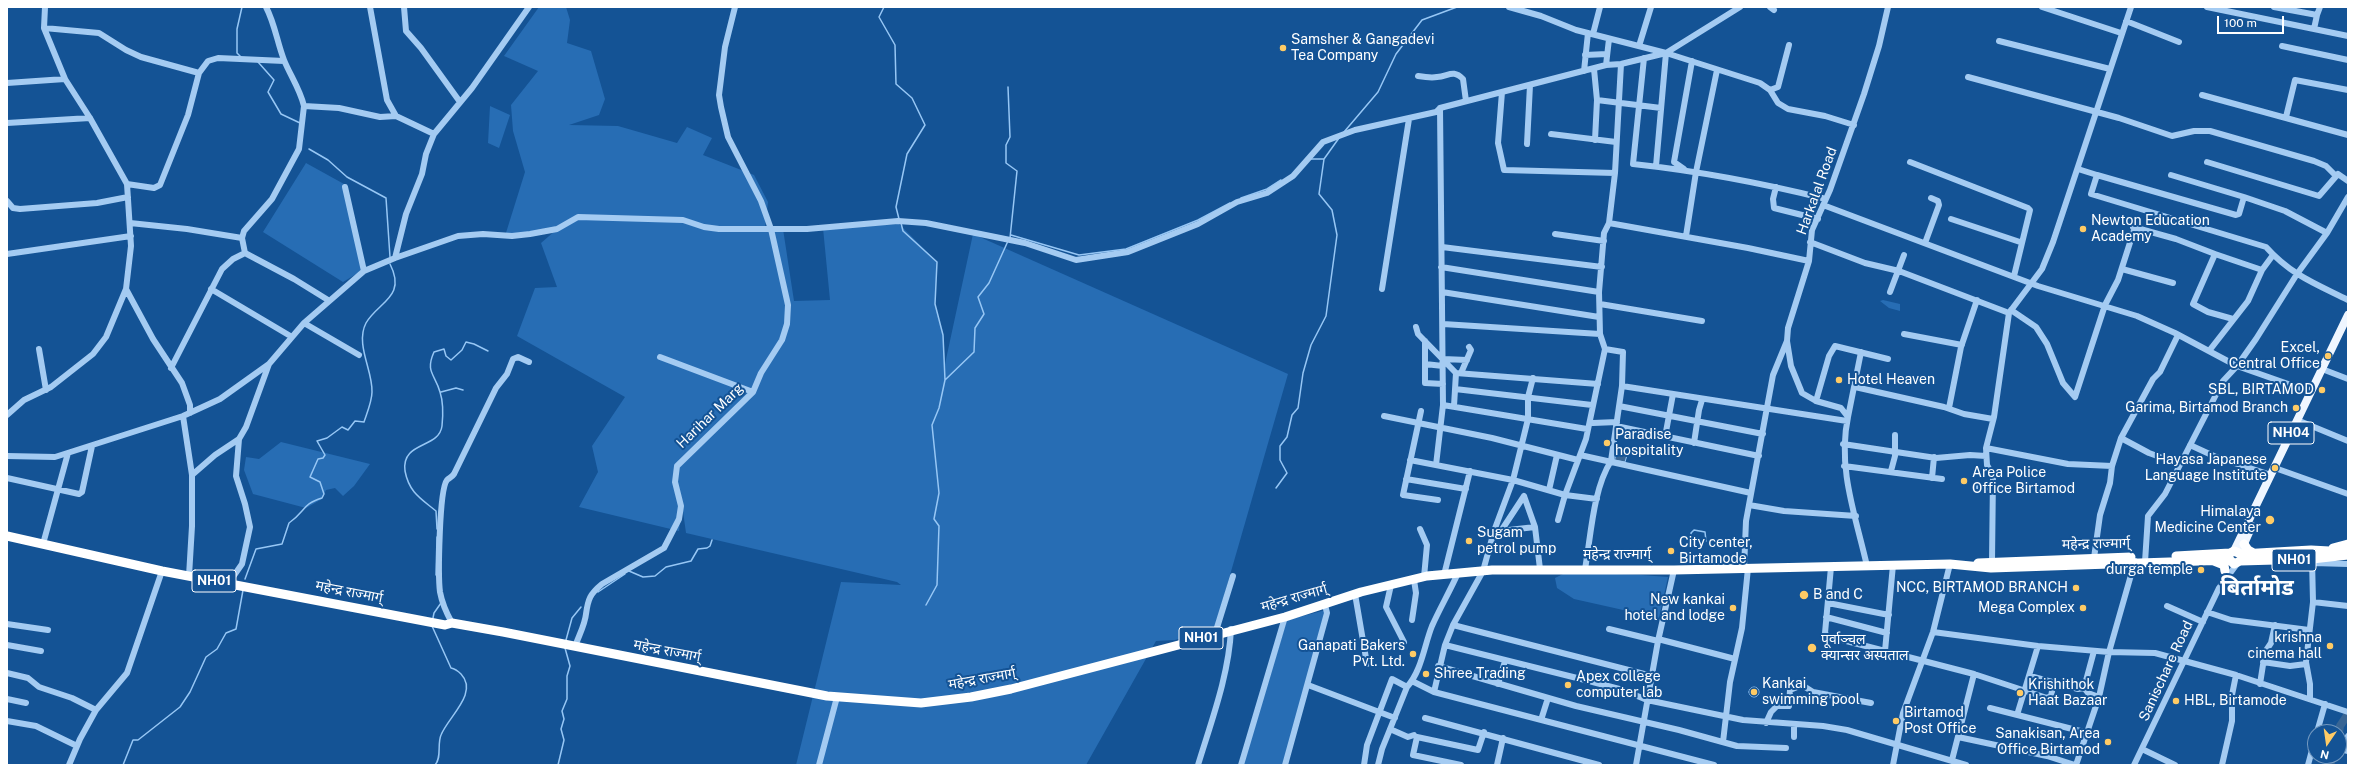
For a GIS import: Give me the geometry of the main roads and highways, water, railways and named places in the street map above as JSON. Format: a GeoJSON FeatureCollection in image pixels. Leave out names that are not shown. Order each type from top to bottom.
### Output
{"type":"FeatureCollection","features":[{"type":"Feature","properties":{"kind":"highway","name":"महेन्द्र राज्मार्ग्"},"geometry":{"type":"LineString","coordinates":[[7,536],[162,571],[228,584],[575,647],[837,697],[921,703],[971,697],[1018,687],[1232,629],[1285,617],[1355,594],[1424,577],[1458,573],[1483,571],[1585,569],[1674,570],[1950,564],[1991,568],[2140,560],[2235,557],[2315,560],[2348,554]]}},
{"type":"Feature","properties":{"kind":"highway"},"geometry":{"type":"LineString","coordinates":[[2244,544],[2248,550],[2255,554]]}},
{"type":"Feature","properties":{"kind":"highway"},"geometry":{"type":"LineString","coordinates":[[2328,550],[2348,544]]}},
{"type":"Feature","properties":{"kind":"highway","name":"महेन्द्र राज्मार्ग्"},"geometry":{"type":"LineString","coordinates":[[1963,565],[1992,561],[2094,558],[2214,561],[2255,554],[2328,550],[2348,554]]}},
{"type":"Feature","properties":{"kind":"highway"},"geometry":{"type":"LineString","coordinates":[[2315,560],[2348,560]]}},
{"type":"Feature","properties":{"kind":"highway"},"geometry":{"type":"LineString","coordinates":[[2214,561],[2224,565],[2225,571]]}},
{"type":"Feature","properties":{"kind":"main road","name":"NH04"},"geometry":{"type":"LineString","coordinates":[[2299,421],[2311,392],[2325,370],[2348,315]]}},
{"type":"Feature","properties":{"kind":"main road","name":"NH04"},"geometry":{"type":"LineString","coordinates":[[2235,557],[2299,421],[2348,328]]}},
{"type":"Feature","properties":{"kind":"main road","name":"NH04"},"geometry":{"type":"LineString","coordinates":[[2235,557],[2244,544],[2275,471]]}},
{"type":"Feature","properties":{"kind":"waterway"},"geometry":{"type":"LineString","coordinates":[[241,57],[237,53],[237,29],[242,7]]}},
{"type":"Feature","properties":{"kind":"waterway"},"geometry":{"type":"LineString","coordinates":[[884,7],[879,17],[895,45],[896,84],[912,98],[925,125],[907,154],[896,207],[899,219]]}},
{"type":"Feature","properties":{"kind":"waterway"},"geometry":{"type":"LineString","coordinates":[[1344,132],[1378,92],[1396,54],[1422,20],[1457,7]]}},
{"type":"Feature","properties":{"kind":"waterway"},"geometry":{"type":"LineString","coordinates":[[258,62],[274,80],[268,92],[281,114],[300,123]]}},
{"type":"Feature","properties":{"kind":"waterway"},"geometry":{"type":"LineString","coordinates":[[1008,87],[1010,137],[1006,145],[1006,163],[1017,171],[1010,238]]}},
{"type":"Feature","properties":{"kind":"waterway"},"geometry":{"type":"LineString","coordinates":[[1276,488],[1287,473],[1280,460],[1280,446],[1287,437],[1292,415],[1298,408],[1303,373],[1311,345],[1326,316],[1337,235],[1332,210],[1319,194],[1324,159],[1339,138]]}},
{"type":"Feature","properties":{"kind":"waterway"},"geometry":{"type":"LineString","coordinates":[[309,149],[328,160],[347,177],[386,198],[390,257]]}},
{"type":"Feature","properties":{"kind":"waterway"},"geometry":{"type":"LineString","coordinates":[[1311,159],[1324,159]]}},
{"type":"Feature","properties":{"kind":"waterway"},"geometry":{"type":"LineString","coordinates":[[1241,198],[1267,189],[1281,180]]}},
{"type":"Feature","properties":{"kind":"waterway"},"geometry":{"type":"LineString","coordinates":[[1011,235],[1079,255],[1126,249],[1198,220],[1230,203]]}},
{"type":"Feature","properties":{"kind":"waterway"},"geometry":{"type":"LineString","coordinates":[[901,223],[903,231],[937,262],[935,304],[943,335],[945,380]]}},
{"type":"Feature","properties":{"kind":"waterway"},"geometry":{"type":"LineString","coordinates":[[926,605],[937,585],[939,526],[934,519],[939,493],[932,425],[939,408],[945,380],[974,352],[975,328],[984,314],[978,297],[989,283],[1008,241]]}},
{"type":"Feature","properties":{"kind":"waterway"},"geometry":{"type":"LineString","coordinates":[[245,579],[256,549],[282,544],[289,523],[307,506],[315,500],[322,498],[324,494],[320,482],[310,477],[318,459],[323,458],[325,455],[317,441],[327,438],[342,427],[348,430],[355,421],[364,422],[372,396],[372,384],[363,349],[363,331],[371,316],[393,292],[395,284],[394,275],[390,264]]}},
{"type":"Feature","properties":{"kind":"waterway"},"geometry":{"type":"LineString","coordinates":[[437,529],[436,511],[420,498],[412,489],[405,471],[405,461],[409,455],[414,450],[434,439],[442,426],[442,400],[432,373],[430,364],[431,359],[434,352],[444,349],[446,356],[451,360],[462,350],[466,342],[488,351]]}},
{"type":"Feature","properties":{"kind":"waterway"},"geometry":{"type":"LineString","coordinates":[[441,392],[456,388],[463,390]]}},
{"type":"Feature","properties":{"kind":"waterway"},"geometry":{"type":"LineString","coordinates":[[1694,530],[1705,532],[1706,541],[1692,541],[1691,533],[1694,530]]}},
{"type":"Feature","properties":{"kind":"waterway"},"geometry":{"type":"LineString","coordinates":[[436,575],[437,537]]}},
{"type":"Feature","properties":{"kind":"waterway"},"geometry":{"type":"LineString","coordinates":[[629,571],[643,577],[655,576],[666,567],[691,561],[698,549],[707,548],[710,546],[712,540]]}},
{"type":"Feature","properties":{"kind":"waterway"},"geometry":{"type":"LineString","coordinates":[[598,592],[625,574]]}},
{"type":"Feature","properties":{"kind":"waterway"},"geometry":{"type":"LineString","coordinates":[[123,765],[133,740],[138,740],[180,707],[190,692],[206,657],[217,649],[226,633],[236,629],[243,590]]}},
{"type":"Feature","properties":{"kind":"waterway"},"geometry":{"type":"LineString","coordinates":[[433,618],[434,613],[441,603]]}},
{"type":"Feature","properties":{"kind":"waterway"},"geometry":{"type":"LineString","coordinates":[[566,640],[572,618],[581,607]]}},
{"type":"Feature","properties":{"kind":"waterway"},"geometry":{"type":"LineString","coordinates":[[432,626],[451,668],[457,670],[466,681],[464,697],[441,735],[439,742],[439,755],[435,765]]}},
{"type":"Feature","properties":{"kind":"waterway"},"geometry":{"type":"LineString","coordinates":[[558,765],[564,740],[561,729],[564,719],[562,711],[567,699],[567,676],[570,666],[565,648]]}},
{"type":"Feature","properties":{"kind":"waterway"},"geometry":{"type":"LineString","coordinates":[[2341,724],[2348,714]]}},
{"type":"Feature","properties":{"kind":"place","name":"Samsher & Gangadevi Tea Company"},"geometry":{"type":"Point","coordinates":[1283,48]}},
{"type":"Feature","properties":{"kind":"place","name":"Newton Education Academy"},"geometry":{"type":"Point","coordinates":[2083,229]}},
{"type":"Feature","properties":{"kind":"place","name":"Excel, Central Office"},"geometry":{"type":"Point","coordinates":[2328,356]}},
{"type":"Feature","properties":{"kind":"place","name":"Hotel Heaven"},"geometry":{"type":"Point","coordinates":[1839,380]}},
{"type":"Feature","properties":{"kind":"place","name":"SBL, BIRTAMOD"},"geometry":{"type":"Point","coordinates":[2322,390]}},
{"type":"Feature","properties":{"kind":"place","name":"Garima, Birtamod Branch"},"geometry":{"type":"Point","coordinates":[2296,408]}},
{"type":"Feature","properties":{"kind":"place","name":"Paradise hospitality"},"geometry":{"type":"Point","coordinates":[1607,443]}},
{"type":"Feature","properties":{"kind":"place","name":"Hayasa Japanese Language Institute"},"geometry":{"type":"Point","coordinates":[2275,468]}},
{"type":"Feature","properties":{"kind":"place","name":"Area Police Office Birtamod"},"geometry":{"type":"Point","coordinates":[1964,481]}},
{"type":"Feature","properties":{"kind":"place","name":"Himalaya Medicine Center"},"geometry":{"type":"Point","coordinates":[2270,520]}},
{"type":"Feature","properties":{"kind":"place","name":"Sugam petrol pump"},"geometry":{"type":"Point","coordinates":[1469,541]}},
{"type":"Feature","properties":{"kind":"place","name":"City center, Birtamode"},"geometry":{"type":"Point","coordinates":[1671,551]}},
{"type":"Feature","properties":{"kind":"place","name":"durga temple"},"geometry":{"type":"Point","coordinates":[2201,570]}},
{"type":"Feature","properties":{"kind":"place","name":"NCC, BIRTAMOD BRANCH"},"geometry":{"type":"Point","coordinates":[2076,588]}},
{"type":"Feature","properties":{"kind":"place","name":"B and C"},"geometry":{"type":"Point","coordinates":[1804,595]}},
{"type":"Feature","properties":{"kind":"place","name":"New kankai hotel and lodge"},"geometry":{"type":"Point","coordinates":[1733,608]}},
{"type":"Feature","properties":{"kind":"place","name":"Mega Complex"},"geometry":{"type":"Point","coordinates":[2083,608]}},
{"type":"Feature","properties":{"kind":"place","name":"krishna cinema hall"},"geometry":{"type":"Point","coordinates":[2330,646]}},
{"type":"Feature","properties":{"kind":"place","name":"पूर्वाञ्चल क्यान्सर अस्पताल"},"geometry":{"type":"Point","coordinates":[1812,648]}},
{"type":"Feature","properties":{"kind":"place","name":"Ganapati Bakers Pvt. Ltd."},"geometry":{"type":"Point","coordinates":[1413,654]}},
{"type":"Feature","properties":{"kind":"place","name":"Shree Trading"},"geometry":{"type":"Point","coordinates":[1426,674]}},
{"type":"Feature","properties":{"kind":"place","name":"Apex college computer lab"},"geometry":{"type":"Point","coordinates":[1568,685]}},
{"type":"Feature","properties":{"kind":"place","name":"Kankai swimming pool"},"geometry":{"type":"Point","coordinates":[1754,692]}},
{"type":"Feature","properties":{"kind":"place","name":"Krishithok Haat Bazaar"},"geometry":{"type":"Point","coordinates":[2020,693]}},
{"type":"Feature","properties":{"kind":"place","name":"HBL, Birtamode"},"geometry":{"type":"Point","coordinates":[2176,701]}},
{"type":"Feature","properties":{"kind":"place","name":"Birtamod Post Office"},"geometry":{"type":"Point","coordinates":[1896,721]}},
{"type":"Feature","properties":{"kind":"place","name":"Sanakisan, Area Office Birtamod"},"geometry":{"type":"Point","coordinates":[2108,742]}},
{"type":"Feature","properties":{"kind":"district","name":"बिर्तामोड"},"geometry":{"type":"Point","coordinates":[2257,588]}}]}
